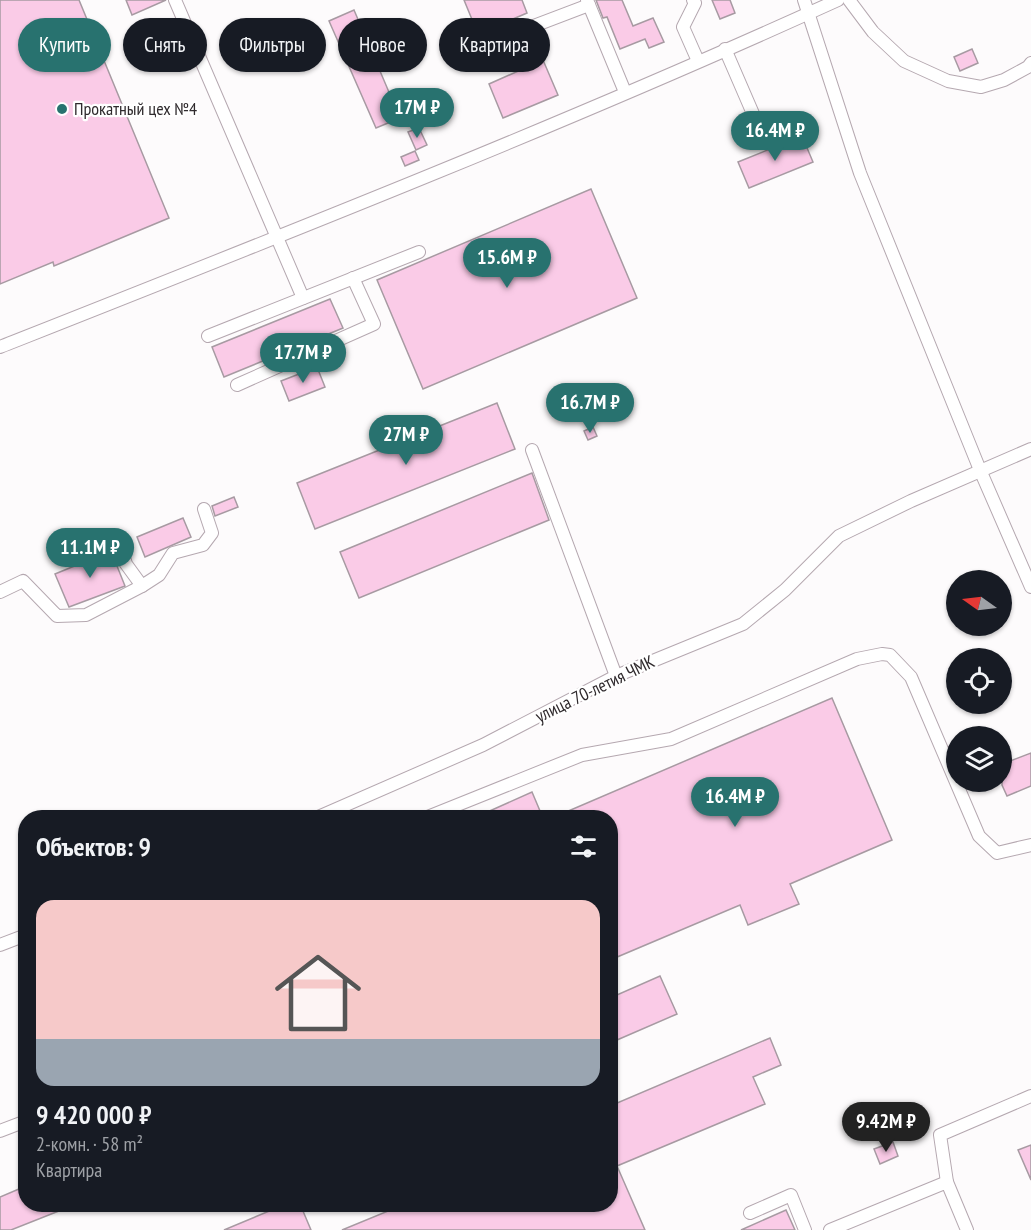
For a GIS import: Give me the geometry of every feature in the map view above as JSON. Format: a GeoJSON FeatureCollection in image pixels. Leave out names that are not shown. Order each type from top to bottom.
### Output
{"type":"FeatureCollection","features":[{"type":"Feature","properties":{"kind":"street"},"geometry":{"type":"LineString","coordinates":[[175,0],[303,298]]}},
{"type":"Feature","properties":{"kind":"street"},"geometry":{"type":"LineString","coordinates":[[693,0],[695,3],[683,27],[699,61]]}},
{"type":"Feature","properties":{"kind":"street"},"geometry":{"type":"LineString","coordinates":[[804,0],[860,173],[980,470],[1031,587]]}},
{"type":"Feature","properties":{"kind":"street"},"geometry":{"type":"LineString","coordinates":[[0,347],[278,237],[699,61],[838,0]]}},
{"type":"Feature","properties":{"kind":"street"},"geometry":{"type":"LineString","coordinates":[[849,0],[873,32],[904,62],[948,81],[981,87],[1005,80],[1031,63]]}},
{"type":"Feature","properties":{"kind":"street"},"geometry":{"type":"LineString","coordinates":[[550,18],[588,3],[625,92]]}},
{"type":"Feature","properties":{"kind":"street"},"geometry":{"type":"LineString","coordinates":[[725,49],[764,139],[799,125]]}},
{"type":"Feature","properties":{"kind":"street"},"geometry":{"type":"LineString","coordinates":[[208,336],[419,252]]}},
{"type":"Feature","properties":{"kind":"street"},"geometry":{"type":"LineString","coordinates":[[237,385],[374,324],[353,278]]}},
{"type":"Feature","properties":{"kind":"street","name":"улица 70-летия ЧМК"},"geometry":{"type":"LineString","coordinates":[[334,810],[483,745],[616,676],[743,624],[785,590],[839,536],[852,528],[1031,449]]}},
{"type":"Feature","properties":{"kind":"street"},"geometry":{"type":"LineString","coordinates":[[532,450],[616,676]]}},
{"type":"Feature","properties":{"kind":"street"},"geometry":{"type":"LineString","coordinates":[[0,592],[23,581],[57,616],[86,615],[159,575],[173,553],[203,545],[212,533],[204,509]]}},
{"type":"Feature","properties":{"kind":"street"},"geometry":{"type":"LineString","coordinates":[[120,544],[126,564],[142,586]]}},
{"type":"Feature","properties":{"kind":"street"},"geometry":{"type":"LineString","coordinates":[[445,810],[582,755],[671,739],[857,659],[882,654],[890,655],[911,677],[980,836],[997,853],[1031,845]]}},
{"type":"Feature","properties":{"kind":"street"},"geometry":{"type":"LineString","coordinates":[[0,945],[18,938]]}},
{"type":"Feature","properties":{"kind":"street"},"geometry":{"type":"LineString","coordinates":[[967,1230],[947,1182],[940,1135],[1031,1096]]}},
{"type":"Feature","properties":{"kind":"street"},"geometry":{"type":"LineString","coordinates":[[0,1131],[18,1124]]}},
{"type":"Feature","properties":{"kind":"street"},"geometry":{"type":"LineString","coordinates":[[830,1230],[947,1182]]}},
{"type":"Feature","properties":{"kind":"street"},"geometry":{"type":"LineString","coordinates":[[750,1213],[791,1195],[805,1230]]}},
{"type":"Feature","properties":{"kind":"building","name":"Прокатный цех №4"},"geometry":{"type":"Polygon","coordinates":[[[0,0],[79,0],[86,18],[18,18],[18,72],[109,72],[169,218],[54,266],[53,262],[0,284],[0,0]]]}},
{"type":"Feature","properties":{"kind":"building"},"geometry":{"type":"Polygon","coordinates":[[[126,0],[166,0],[132,15],[126,0]]]}},
{"type":"Feature","properties":{"kind":"building"},"geometry":{"type":"Polygon","coordinates":[[[464,0],[522,0],[527,13],[515,18],[471,18],[464,0]]]}},
{"type":"Feature","properties":{"kind":"building"},"geometry":{"type":"Polygon","coordinates":[[[596,0],[622,0],[633,26],[653,18],[664,42],[649,48],[645,39],[620,49],[607,17],[603,18],[596,0]]]}},
{"type":"Feature","properties":{"kind":"building"},"geometry":{"type":"Polygon","coordinates":[[[712,0],[730,0],[735,13],[720,19],[712,0]]]}},
{"type":"Feature","properties":{"kind":"building"},"geometry":{"type":"Polygon","coordinates":[[[354,10],[357,18],[338,18],[338,41],[329,21],[354,10]]]}},
{"type":"Feature","properties":{"kind":"building"},"geometry":{"type":"Polygon","coordinates":[[[972,49],[978,63],[960,71],[954,57],[972,49]]]}},
{"type":"Feature","properties":{"kind":"building"},"geometry":{"type":"Polygon","coordinates":[[[351,72],[380,72],[400,118],[376,128],[351,72]]]}},
{"type":"Feature","properties":{"kind":"building"},"geometry":{"type":"Polygon","coordinates":[[[516,72],[548,72],[558,95],[503,118],[489,84],[516,72]]]}},
{"type":"Feature","properties":{"kind":"building"},"geometry":{"type":"Polygon","coordinates":[[[419,128],[427,145],[416,150],[408,132],[419,128]]]}},
{"type":"Feature","properties":{"kind":"building"},"geometry":{"type":"Polygon","coordinates":[[[802,136],[813,162],[749,188],[738,162],[802,136]]]}},
{"type":"Feature","properties":{"kind":"building"},"geometry":{"type":"Polygon","coordinates":[[[415,151],[419,160],[405,166],[401,157],[415,151]]]}},
{"type":"Feature","properties":{"kind":"building"},"geometry":{"type":"Polygon","coordinates":[[[591,189],[637,298],[423,389],[377,280],[591,189]]]}},
{"type":"Feature","properties":{"kind":"building"},"geometry":{"type":"Polygon","coordinates":[[[330,299],[343,328],[224,377],[212,347],[330,299]]]}},
{"type":"Feature","properties":{"kind":"building"},"geometry":{"type":"Polygon","coordinates":[[[317,367],[325,387],[289,401],[281,381],[317,367]]]}},
{"type":"Feature","properties":{"kind":"building"},"geometry":{"type":"Polygon","coordinates":[[[497,403],[515,449],[315,529],[297,483],[497,403]]]}},
{"type":"Feature","properties":{"kind":"building"},"geometry":{"type":"Polygon","coordinates":[[[593,427],[597,436],[588,440],[584,431],[593,427]]]}},
{"type":"Feature","properties":{"kind":"building"},"geometry":{"type":"Polygon","coordinates":[[[532,473],[549,520],[359,598],[340,552],[532,473]]]}},
{"type":"Feature","properties":{"kind":"building"},"geometry":{"type":"Polygon","coordinates":[[[234,497],[238,507],[215,516],[212,506],[234,497]]]}},
{"type":"Feature","properties":{"kind":"building"},"geometry":{"type":"Polygon","coordinates":[[[183,518],[191,537],[145,557],[137,537],[183,518]]]}},
{"type":"Feature","properties":{"kind":"building"},"geometry":{"type":"Polygon","coordinates":[[[111,551],[125,586],[69,607],[55,574],[111,551]]]}},
{"type":"Feature","properties":{"kind":"building"},"geometry":{"type":"Polygon","coordinates":[[[832,698],[892,840],[790,884],[799,904],[748,925],[740,905],[618,957],[618,810],[571,810],[832,698]]]}},
{"type":"Feature","properties":{"kind":"building"},"geometry":{"type":"Polygon","coordinates":[[[1031,753],[1031,786],[1007,796],[1005,792],[1012,792],[1012,760],[1031,753]]]}},
{"type":"Feature","properties":{"kind":"building"},"geometry":{"type":"Polygon","coordinates":[[[532,792],[540,810],[492,810],[532,792]]]}},
{"type":"Feature","properties":{"kind":"building"},"geometry":{"type":"Polygon","coordinates":[[[660,976],[677,1014],[618,1040],[618,994],[660,976]]]}},
{"type":"Feature","properties":{"kind":"building"},"geometry":{"type":"Polygon","coordinates":[[[770,1038],[781,1065],[753,1077],[765,1104],[618,1166],[618,1103],[770,1038]]]}},
{"type":"Feature","properties":{"kind":"building"},"geometry":{"type":"Polygon","coordinates":[[[893,1142],[898,1156],[880,1164],[874,1149],[893,1142]]]}},
{"type":"Feature","properties":{"kind":"building"},"geometry":{"type":"Polygon","coordinates":[[[1031,1145],[1031,1180],[1018,1150],[1031,1145]]]}},
{"type":"Feature","properties":{"kind":"building"},"geometry":{"type":"Polygon","coordinates":[[[618,1168],[645,1230],[342,1230],[386,1212],[618,1212],[618,1168]]]}},
{"type":"Feature","properties":{"kind":"building"},"geometry":{"type":"Polygon","coordinates":[[[18,1189],[18,1212],[56,1212],[11,1230],[0,1230],[0,1197],[18,1189]]]}},
{"type":"Feature","properties":{"kind":"building"},"geometry":{"type":"Polygon","coordinates":[[[786,1210],[795,1230],[741,1230],[786,1210]]]}},
{"type":"Feature","properties":{"kind":"building"},"geometry":{"type":"Polygon","coordinates":[[[267,1212],[303,1212],[311,1230],[224,1230],[267,1212]]]}},
{"type":"Feature","properties":{"kind":"place","name":"Прокатный цех №4"},"geometry":{"type":"Point","coordinates":[62,109]}}]}
